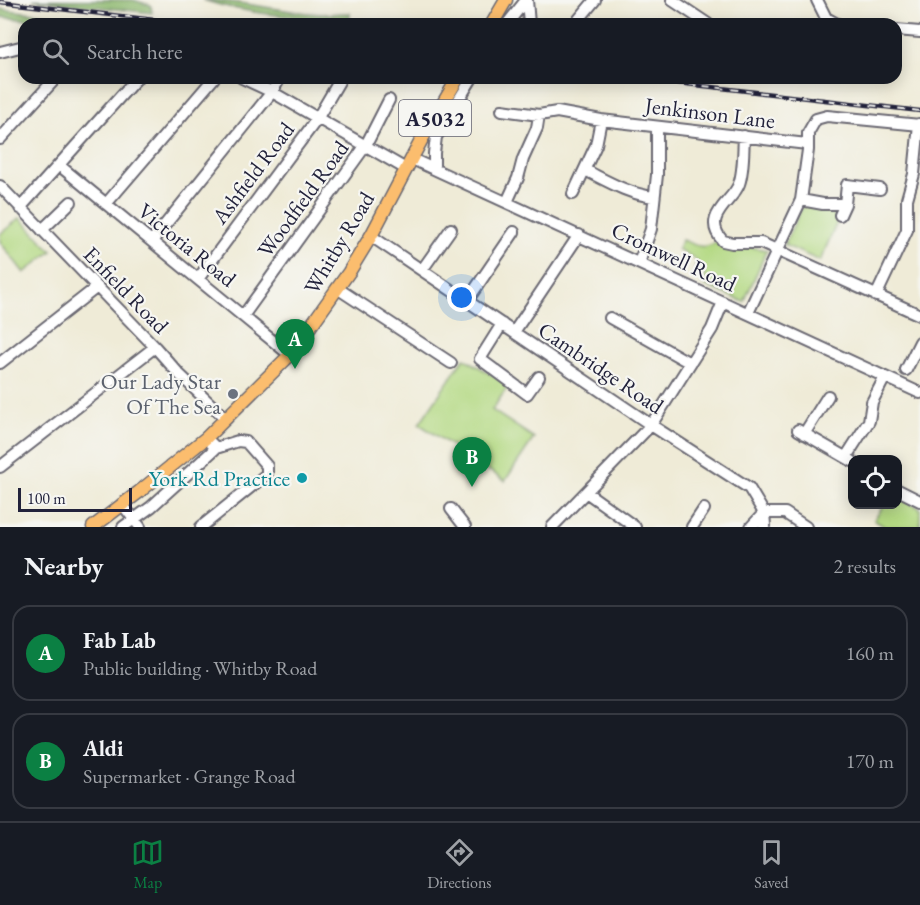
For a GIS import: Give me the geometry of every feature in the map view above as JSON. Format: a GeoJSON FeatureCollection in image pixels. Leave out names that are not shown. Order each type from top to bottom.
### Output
{"type":"FeatureCollection","features":[{"type":"Feature","properties":{"kind":"main road"},"geometry":{"type":"LineString","coordinates":[[496,18],[506,0]]}},
{"type":"Feature","properties":{"kind":"main road","name":"Whitby Road"},"geometry":{"type":"LineString","coordinates":[[93,527],[206,438],[290,355],[315,322],[371,236],[455,84]]}},
{"type":"Feature","properties":{"kind":"street"},"geometry":{"type":"LineString","coordinates":[[512,18],[527,0]]}},
{"type":"Feature","properties":{"kind":"street"},"geometry":{"type":"LineString","coordinates":[[527,0],[528,18]]}},
{"type":"Feature","properties":{"kind":"street"},"geometry":{"type":"LineString","coordinates":[[580,18],[595,0]]}},
{"type":"Feature","properties":{"kind":"street"},"geometry":{"type":"LineString","coordinates":[[672,0],[699,18]]}},
{"type":"Feature","properties":{"kind":"street"},"geometry":{"type":"LineString","coordinates":[[817,0],[826,18]]}},
{"type":"Feature","properties":{"kind":"street"},"geometry":{"type":"LineString","coordinates":[[902,30],[920,32]]}},
{"type":"Feature","properties":{"kind":"street"},"geometry":{"type":"LineString","coordinates":[[0,52],[18,48]]}},
{"type":"Feature","properties":{"kind":"street"},"geometry":{"type":"LineString","coordinates":[[0,140],[51,84]]}},
{"type":"Feature","properties":{"kind":"street"},"geometry":{"type":"LineString","coordinates":[[20,208],[131,84]]}},
{"type":"Feature","properties":{"kind":"street"},"geometry":{"type":"LineString","coordinates":[[106,204],[209,84]]}},
{"type":"Feature","properties":{"kind":"street","name":"Cromwell Road"},"geometry":{"type":"LineString","coordinates":[[255,84],[366,145],[409,164],[435,169],[920,393]]}},
{"type":"Feature","properties":{"kind":"street"},"geometry":{"type":"LineString","coordinates":[[152,242],[277,84]]}},
{"type":"Feature","properties":{"kind":"street","name":"Ashfield Road"},"geometry":{"type":"LineString","coordinates":[[198,279],[317,119],[337,84]]}},
{"type":"Feature","properties":{"kind":"street"},"geometry":{"type":"LineString","coordinates":[[435,169],[436,137],[468,84]]}},
{"type":"Feature","properties":{"kind":"street","name":"Woodfield Road"},"geometry":{"type":"LineString","coordinates":[[243,316],[366,145],[389,100]]}},
{"type":"Feature","properties":{"kind":"street","name":"Jenkinson Lane"},"geometry":{"type":"LineString","coordinates":[[502,110],[539,115],[557,112],[601,120],[807,144]]}},
{"type":"Feature","properties":{"kind":"street"},"geometry":{"type":"LineString","coordinates":[[507,202],[537,128],[539,115]]}},
{"type":"Feature","properties":{"kind":"street"},"geometry":{"type":"LineString","coordinates":[[748,312],[801,200],[807,164],[808,133],[816,119],[822,116],[920,124],[914,174],[908,199],[907,230],[876,296]]}},
{"type":"Feature","properties":{"kind":"street"},"geometry":{"type":"LineString","coordinates":[[573,194],[596,144],[601,120]]}},
{"type":"Feature","properties":{"kind":"street"},"geometry":{"type":"LineString","coordinates":[[639,263],[650,235],[657,175],[657,127]]}},
{"type":"Feature","properties":{"kind":"street"},"geometry":{"type":"LineString","coordinates":[[744,136],[738,188],[720,208],[717,217],[717,233],[723,242],[761,243],[920,315]]}},
{"type":"Feature","properties":{"kind":"street","name":"Victoria Road"},"geometry":{"type":"LineString","coordinates":[[60,165],[290,355]]}},
{"type":"Feature","properties":{"kind":"street"},"geometry":{"type":"LineString","coordinates":[[585,170],[626,190],[654,197]]}},
{"type":"Feature","properties":{"kind":"street"},"geometry":{"type":"LineString","coordinates":[[840,215],[845,204],[847,185],[880,189]]}},
{"type":"Feature","properties":{"kind":"street","name":"Enfield Road"},"geometry":{"type":"LineString","coordinates":[[0,186],[179,374],[226,419]]}},
{"type":"Feature","properties":{"kind":"street"},"geometry":{"type":"LineString","coordinates":[[801,200],[823,204],[845,204]]}},
{"type":"Feature","properties":{"kind":"street"},"geometry":{"type":"LineString","coordinates":[[42,230],[71,202]]}},
{"type":"Feature","properties":{"kind":"street"},"geometry":{"type":"LineString","coordinates":[[422,270],[451,229]]}},
{"type":"Feature","properties":{"kind":"street"},"geometry":{"type":"LineString","coordinates":[[467,301],[514,232]]}},
{"type":"Feature","properties":{"kind":"street"},"geometry":{"type":"LineString","coordinates":[[514,332],[579,235]]}},
{"type":"Feature","properties":{"kind":"street","name":"Cambridge Road"},"geometry":{"type":"LineString","coordinates":[[371,236],[748,488],[764,513]]}},
{"type":"Feature","properties":{"kind":"street"},"geometry":{"type":"LineString","coordinates":[[0,363],[98,288]]}},
{"type":"Feature","properties":{"kind":"street"},"geometry":{"type":"LineString","coordinates":[[337,288],[451,363]]}},
{"type":"Feature","properties":{"kind":"street"},"geometry":{"type":"LineString","coordinates":[[552,527],[651,424],[712,328],[723,302]]}},
{"type":"Feature","properties":{"kind":"street"},"geometry":{"type":"LineString","coordinates":[[610,318],[690,363]]}},
{"type":"Feature","properties":{"kind":"street"},"geometry":{"type":"LineString","coordinates":[[502,324],[480,359],[527,394],[539,377]]}},
{"type":"Feature","properties":{"kind":"street"},"geometry":{"type":"LineString","coordinates":[[906,370],[920,342]]}},
{"type":"Feature","properties":{"kind":"street"},"geometry":{"type":"LineString","coordinates":[[0,467],[155,347]]}},
{"type":"Feature","properties":{"kind":"street"},"geometry":{"type":"LineString","coordinates":[[851,455],[868,421],[872,402],[885,377]]}},
{"type":"Feature","properties":{"kind":"street"},"geometry":{"type":"LineString","coordinates":[[828,396],[801,432],[848,458]]}},
{"type":"Feature","properties":{"kind":"street"},"geometry":{"type":"LineString","coordinates":[[201,527],[267,474],[267,466],[237,433]]}},
{"type":"Feature","properties":{"kind":"street"},"geometry":{"type":"LineString","coordinates":[[206,438],[216,448]]}},
{"type":"Feature","properties":{"kind":"street"},"geometry":{"type":"LineString","coordinates":[[123,527],[137,523],[151,507],[216,448],[238,441],[246,442]]}},
{"type":"Feature","properties":{"kind":"street"},"geometry":{"type":"LineString","coordinates":[[586,492],[635,527]]}},
{"type":"Feature","properties":{"kind":"street"},"geometry":{"type":"LineString","coordinates":[[902,492],[920,501]]}},
{"type":"Feature","properties":{"kind":"street"},"geometry":{"type":"LineString","coordinates":[[122,504],[137,523]]}},
{"type":"Feature","properties":{"kind":"street"},"geometry":{"type":"LineString","coordinates":[[451,509],[465,527]]}},
{"type":"Feature","properties":{"kind":"street"},"geometry":{"type":"LineString","coordinates":[[692,527],[704,509]]}},
{"type":"Feature","properties":{"kind":"street"},"geometry":{"type":"LineString","coordinates":[[751,527],[764,513],[785,513],[806,527]]}},
{"type":"Feature","properties":{"kind":"street"},"geometry":{"type":"LineString","coordinates":[[764,513],[764,527]]}},
{"type":"Feature","properties":{"kind":"green space"},"geometry":{"type":"Polygon","coordinates":[[[33,0],[133,0],[151,5],[152,13],[33,0]]]}},
{"type":"Feature","properties":{"kind":"green space"},"geometry":{"type":"Polygon","coordinates":[[[203,0],[313,14],[350,13],[350,18],[276,15],[203,0]]]}},
{"type":"Feature","properties":{"kind":"green space"},"geometry":{"type":"Polygon","coordinates":[[[0,9],[76,18],[18,19],[0,17],[0,9]]]}},
{"type":"Feature","properties":{"kind":"green space"},"geometry":{"type":"Polygon","coordinates":[[[803,205],[835,209],[833,215],[839,218],[820,261],[784,245],[803,205]]]}},
{"type":"Feature","properties":{"kind":"green space"},"geometry":{"type":"Polygon","coordinates":[[[20,218],[52,251],[24,273],[0,242],[0,234],[20,218]]]}},
{"type":"Feature","properties":{"kind":"green space"},"geometry":{"type":"Polygon","coordinates":[[[682,240],[700,246],[708,246],[717,241],[767,250],[744,302],[702,284],[706,276],[695,269],[697,260],[678,249],[682,240]]]}},
{"type":"Feature","properties":{"kind":"green space"},"geometry":{"type":"Polygon","coordinates":[[[464,358],[509,385],[492,410],[534,438],[505,481],[419,424],[464,358]]]}},
{"type":"Feature","properties":{"kind":"green space"},"geometry":{"type":"Polygon","coordinates":[[[902,499],[920,508],[920,527],[885,527],[874,520],[881,509],[902,509],[902,499]]]}},
{"type":"Feature","properties":{"kind":"railway"},"geometry":{"type":"LineString","coordinates":[[0,2],[137,18]]}},
{"type":"Feature","properties":{"kind":"railway"},"geometry":{"type":"LineString","coordinates":[[686,84],[920,111]]}},
{"type":"Feature","properties":{"kind":"place","name":"Fab Lab"},"geometry":{"type":"Point","coordinates":[295,369]}},
{"type":"Feature","properties":{"kind":"place","name":"Our Lady Star Of The Sea"},"geometry":{"type":"Point","coordinates":[233,394]}},
{"type":"Feature","properties":{"kind":"place","name":"York Rd Practice"},"geometry":{"type":"Point","coordinates":[302,478]}},
{"type":"Feature","properties":{"kind":"place","name":"Aldi"},"geometry":{"type":"Point","coordinates":[472,487]}}]}
